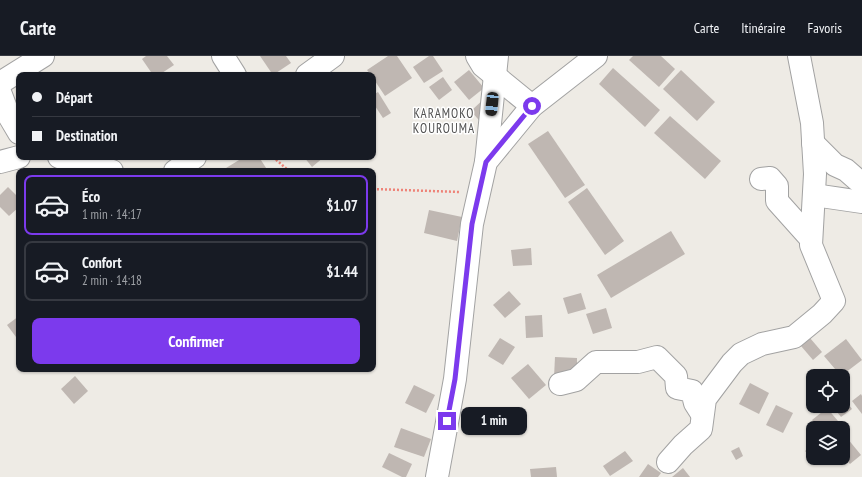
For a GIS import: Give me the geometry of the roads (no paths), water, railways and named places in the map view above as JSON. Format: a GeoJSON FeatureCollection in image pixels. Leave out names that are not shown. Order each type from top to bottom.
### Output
{"type":"FeatureCollection","features":[{"type":"Feature","properties":{"kind":"street"},"geometry":{"type":"LineString","coordinates":[[17,72],[43,56]]}},
{"type":"Feature","properties":{"kind":"street"},"geometry":{"type":"LineString","coordinates":[[223,56],[233,72]]}},
{"type":"Feature","properties":{"kind":"street"},"geometry":{"type":"LineString","coordinates":[[311,72],[333,56]]}},
{"type":"Feature","properties":{"kind":"street"},"geometry":{"type":"LineString","coordinates":[[477,56],[483,66],[496,66],[532,106]]}},
{"type":"Feature","properties":{"kind":"street"},"geometry":{"type":"LineString","coordinates":[[486,162],[532,106],[596,56]]}},
{"type":"Feature","properties":{"kind":"street"},"geometry":{"type":"LineString","coordinates":[[668,462],[683,445],[701,429],[705,399],[732,363],[741,354],[762,344],[794,337],[822,314],[834,301],[811,245],[815,174],[812,123],[799,56]]}},
{"type":"Feature","properties":{"kind":"street"},"geometry":{"type":"LineString","coordinates":[[437,477],[455,379],[472,224],[486,162],[496,66]]}},
{"type":"Feature","properties":{"kind":"street"},"geometry":{"type":"LineString","coordinates":[[0,82],[16,72]]}},
{"type":"Feature","properties":{"kind":"street"},"geometry":{"type":"LineString","coordinates":[[0,92],[9,116],[16,129]]}},
{"type":"Feature","properties":{"kind":"street"},"geometry":{"type":"LineString","coordinates":[[813,143],[835,165],[846,170],[862,184]]}},
{"type":"Feature","properties":{"kind":"street"},"geometry":{"type":"LineString","coordinates":[[0,162],[16,158]]}},
{"type":"Feature","properties":{"kind":"street"},"geometry":{"type":"LineString","coordinates":[[70,160],[101,168]]}},
{"type":"Feature","properties":{"kind":"street"},"geometry":{"type":"LineString","coordinates":[[179,168],[191,160]]}},
{"type":"Feature","properties":{"kind":"street"},"geometry":{"type":"LineString","coordinates":[[762,179],[770,178],[777,186],[777,201],[811,239]]}},
{"type":"Feature","properties":{"kind":"street"},"geometry":{"type":"LineString","coordinates":[[814,195],[862,202]]}},
{"type":"Feature","properties":{"kind":"street"},"geometry":{"type":"LineString","coordinates":[[560,384],[576,380],[596,362],[638,362],[657,357],[676,376],[677,388],[692,391],[695,403],[702,414]]}},
{"type":"Feature","properties":{"kind":"district","name":"KARAMOKO KOUROUMA"},"geometry":{"type":"Point","coordinates":[444,120]}}]}
